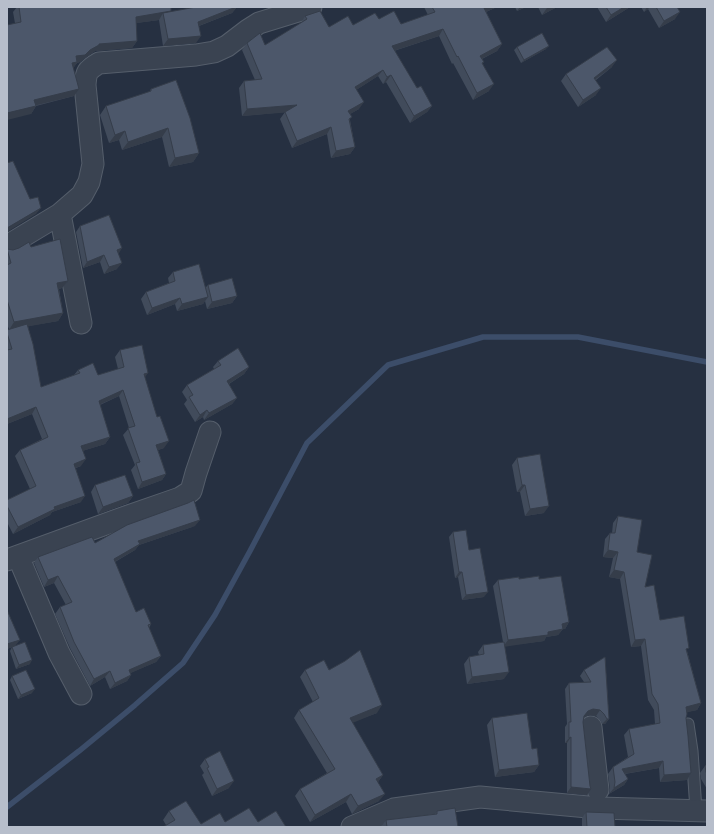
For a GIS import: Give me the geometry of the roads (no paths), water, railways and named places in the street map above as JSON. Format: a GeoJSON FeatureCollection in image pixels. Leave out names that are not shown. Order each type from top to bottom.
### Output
{"type":"FeatureCollection","features":[{"type":"Feature","properties":{"kind":"street"},"geometry":{"type":"LineString","coordinates":[[7,246],[60,214],[82,195],[89,182],[93,164],[85,85],[86,75],[90,68],[99,63],[196,55],[214,52],[227,46],[259,23],[311,7]]}},
{"type":"Feature","properties":{"kind":"street"},"geometry":{"type":"LineString","coordinates":[[60,214],[81,323]]}},
{"type":"Feature","properties":{"kind":"street"},"geometry":{"type":"LineString","coordinates":[[81,694],[12,558],[180,498],[191,491],[210,432]]}},
{"type":"Feature","properties":{"kind":"street"},"geometry":{"type":"LineString","coordinates":[[591,727],[598,800]]}},
{"type":"Feature","properties":{"kind":"street"},"geometry":{"type":"LineString","coordinates":[[352,827],[394,809],[480,797],[598,800],[701,810]]}},
{"type":"Feature","properties":{"kind":"lane"},"geometry":{"type":"LineString","coordinates":[[688,724],[701,810]]}},
{"type":"Feature","properties":{"kind":"waterway"},"geometry":{"type":"LineString","coordinates":[[7,807],[79,751],[183,663],[215,615],[307,443],[388,365],[483,337],[578,337],[707,362]]}}]}
